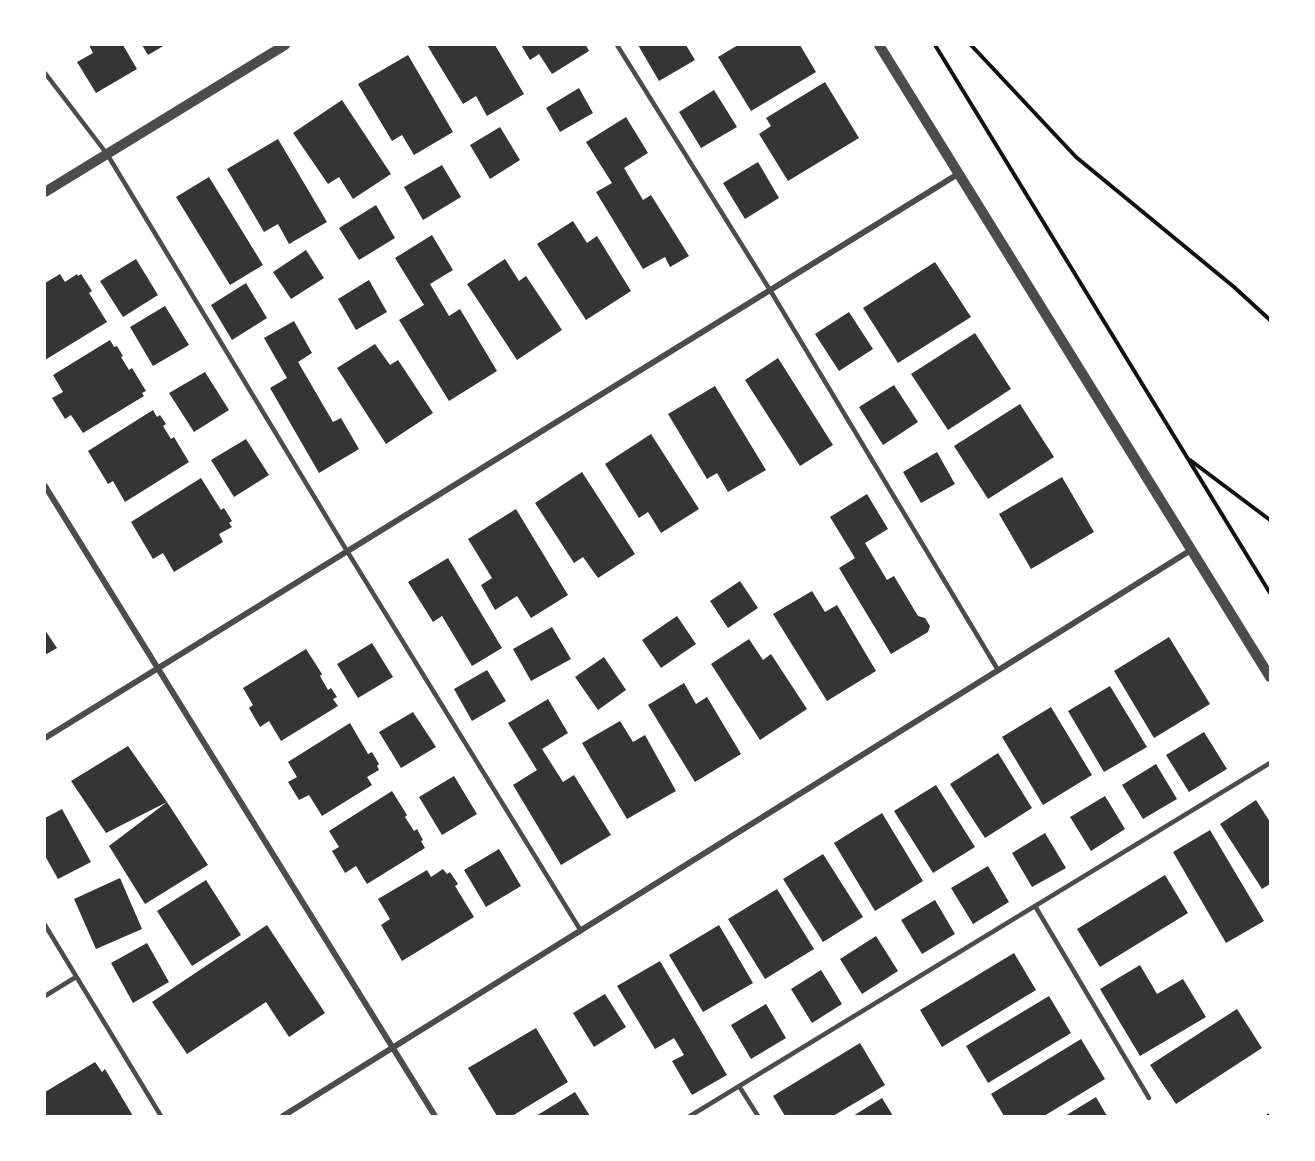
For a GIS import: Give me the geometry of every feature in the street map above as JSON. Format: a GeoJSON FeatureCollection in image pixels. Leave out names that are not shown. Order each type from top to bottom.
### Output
{"type":"FeatureCollection","features":[{"type":"Feature","properties":{"kind":"street"},"geometry":{"type":"LineString","coordinates":[[45,192],[285,45]]}},
{"type":"Feature","properties":{"kind":"street"},"geometry":{"type":"LineString","coordinates":[[879,45],[1270,677]]}},
{"type":"Feature","properties":{"kind":"street"},"geometry":{"type":"LineString","coordinates":[[45,738],[958,174]]}},
{"type":"Feature","properties":{"kind":"street"},"geometry":{"type":"LineString","coordinates":[[45,486],[435,1116]]}},
{"type":"Feature","properties":{"kind":"street"},"geometry":{"type":"LineString","coordinates":[[283,1116],[1191,550]]}},
{"type":"Feature","properties":{"kind":"lane"},"geometry":{"type":"LineString","coordinates":[[617,45],[770,290],[998,670]]}},
{"type":"Feature","properties":{"kind":"lane"},"geometry":{"type":"LineString","coordinates":[[45,73],[107,154],[347,551],[581,931]]}},
{"type":"Feature","properties":{"kind":"lane"},"geometry":{"type":"LineString","coordinates":[[690,1116],[1270,763]]}},
{"type":"Feature","properties":{"kind":"lane"},"geometry":{"type":"LineString","coordinates":[[1035,906],[1149,1098]]}},
{"type":"Feature","properties":{"kind":"lane"},"geometry":{"type":"LineString","coordinates":[[45,925],[161,1116]]}},
{"type":"Feature","properties":{"kind":"lane"},"geometry":{"type":"LineString","coordinates":[[45,996],[76,977]]}},
{"type":"Feature","properties":{"kind":"lane"},"geometry":{"type":"LineString","coordinates":[[739,1086],[758,1116]]}},
{"type":"Feature","properties":{"kind":"path"},"geometry":{"type":"LineString","coordinates":[[935,45],[1270,593]]}},
{"type":"Feature","properties":{"kind":"path"},"geometry":{"type":"LineString","coordinates":[[970,45],[1076,157],[1234,286],[1270,320]]}},
{"type":"Feature","properties":{"kind":"path"},"geometry":{"type":"LineString","coordinates":[[1187,458],[1270,520]]}},
{"type":"Feature","properties":{"kind":"building"},"geometry":{"type":"Polygon","coordinates":[[[89,45],[123,45],[137,69],[96,93],[77,62],[93,53],[89,45]]]}},
{"type":"Feature","properties":{"kind":"building"},"geometry":{"type":"Polygon","coordinates":[[[142,45],[165,45],[148,55],[142,45]]]}},
{"type":"Feature","properties":{"kind":"building"},"geometry":{"type":"Polygon","coordinates":[[[427,45],[495,45],[524,94],[487,116],[476,96],[463,104],[427,45]]]}},
{"type":"Feature","properties":{"kind":"building"},"geometry":{"type":"Polygon","coordinates":[[[521,45],[586,45],[589,51],[552,74],[539,54],[530,60],[521,45]]]}},
{"type":"Feature","properties":{"kind":"building"},"geometry":{"type":"Polygon","coordinates":[[[638,45],[686,45],[695,60],[659,81],[638,45]]]}},
{"type":"Feature","properties":{"kind":"building"},"geometry":{"type":"Polygon","coordinates":[[[738,45],[800,45],[816,72],[751,111],[718,57],[738,45]]]}},
{"type":"Feature","properties":{"kind":"building"},"geometry":{"type":"Polygon","coordinates":[[[408,55],[453,132],[414,155],[402,135],[392,141],[358,84],[408,55]]]}},
{"type":"Feature","properties":{"kind":"building"},"geometry":{"type":"Polygon","coordinates":[[[825,82],[859,138],[788,181],[759,134],[771,126],[766,118],[825,82]]]}},
{"type":"Feature","properties":{"kind":"building"},"geometry":{"type":"Polygon","coordinates":[[[579,88],[593,113],[560,132],[546,108],[579,88]]]}},
{"type":"Feature","properties":{"kind":"building"},"geometry":{"type":"Polygon","coordinates":[[[714,90],[737,127],[701,148],[679,112],[714,90]]]}},
{"type":"Feature","properties":{"kind":"building"},"geometry":{"type":"Polygon","coordinates":[[[342,100],[391,174],[353,199],[339,177],[328,184],[293,133],[342,100]]]}},
{"type":"Feature","properties":{"kind":"building"},"geometry":{"type":"Polygon","coordinates":[[[626,117],[648,153],[624,168],[643,200],[651,195],[689,256],[670,267],[665,257],[643,269],[596,192],[612,183],[586,142],[626,117]]]}},
{"type":"Feature","properties":{"kind":"building"},"geometry":{"type":"Polygon","coordinates":[[[500,127],[520,160],[490,179],[470,145],[500,127]]]}},
{"type":"Feature","properties":{"kind":"building"},"geometry":{"type":"Polygon","coordinates":[[[278,139],[327,222],[289,244],[278,224],[264,232],[227,169],[278,139]]]}},
{"type":"Feature","properties":{"kind":"building"},"geometry":{"type":"Polygon","coordinates":[[[758,162],[779,198],[745,219],[723,183],[758,162]]]}},
{"type":"Feature","properties":{"kind":"building"},"geometry":{"type":"Polygon","coordinates":[[[442,165],[461,197],[423,220],[404,187],[442,165]]]}},
{"type":"Feature","properties":{"kind":"building"},"geometry":{"type":"Polygon","coordinates":[[[209,177],[263,265],[230,285],[176,197],[209,177]]]}},
{"type":"Feature","properties":{"kind":"building"},"geometry":{"type":"Polygon","coordinates":[[[376,205],[395,238],[359,260],[339,228],[376,205]]]}},
{"type":"Feature","properties":{"kind":"building"},"geometry":{"type":"Polygon","coordinates":[[[573,221],[587,243],[597,236],[631,291],[586,320],[537,244],[573,221]]]}},
{"type":"Feature","properties":{"kind":"building"},"geometry":{"type":"Polygon","coordinates":[[[432,235],[453,270],[430,284],[449,316],[460,309],[497,371],[449,401],[399,320],[424,305],[395,258],[432,235]]]}},
{"type":"Feature","properties":{"kind":"building"},"geometry":{"type":"Polygon","coordinates":[[[306,250],[324,278],[291,299],[273,272],[306,250]]]}},
{"type":"Feature","properties":{"kind":"building"},"geometry":{"type":"Polygon","coordinates":[[[136,259],[158,295],[123,317],[100,281],[136,259]]]}},
{"type":"Feature","properties":{"kind":"building"},"geometry":{"type":"Polygon","coordinates":[[[505,259],[519,281],[526,276],[562,330],[517,360],[467,284],[505,259]]]}},
{"type":"Feature","properties":{"kind":"building"},"geometry":{"type":"Polygon","coordinates":[[[935,262],[971,317],[898,363],[863,308],[935,262]]]}},
{"type":"Feature","properties":{"kind":"building"},"geometry":{"type":"Polygon","coordinates":[[[60,274],[65,282],[81,274],[92,291],[89,293],[107,322],[45,360],[45,283],[60,274]]]}},
{"type":"Feature","properties":{"kind":"building"},"geometry":{"type":"Polygon","coordinates":[[[369,280],[387,312],[356,330],[338,299],[369,280]]]}},
{"type":"Feature","properties":{"kind":"building"},"geometry":{"type":"Polygon","coordinates":[[[246,283],[267,318],[232,340],[211,305],[246,283]]]}},
{"type":"Feature","properties":{"kind":"building"},"geometry":{"type":"Polygon","coordinates":[[[165,306],[189,345],[153,366],[130,327],[165,306]]]}},
{"type":"Feature","properties":{"kind":"building"},"geometry":{"type":"Polygon","coordinates":[[[849,312],[873,349],[839,371],[815,334],[849,312]]]}},
{"type":"Feature","properties":{"kind":"building"},"geometry":{"type":"Polygon","coordinates":[[[294,321],[312,353],[298,362],[333,422],[341,418],[359,449],[319,473],[270,388],[287,378],[264,338],[294,321]]]}},
{"type":"Feature","properties":{"kind":"building"},"geometry":{"type":"Polygon","coordinates":[[[975,333],[1011,389],[948,430],[911,374],[975,333]]]}},
{"type":"Feature","properties":{"kind":"building"},"geometry":{"type":"Polygon","coordinates":[[[110,340],[114,347],[117,346],[129,370],[132,368],[146,391],[142,393],[144,396],[83,433],[71,415],[65,419],[52,398],[63,392],[53,375],[110,340]]]}},
{"type":"Feature","properties":{"kind":"building"},"geometry":{"type":"Polygon","coordinates":[[[375,344],[390,365],[398,360],[433,413],[386,444],[337,368],[375,344]]]}},
{"type":"Feature","properties":{"kind":"building"},"geometry":{"type":"Polygon","coordinates":[[[778,358],[833,445],[800,466],[745,380],[778,358]]]}},
{"type":"Feature","properties":{"kind":"building"},"geometry":{"type":"Polygon","coordinates":[[[205,372],[229,410],[194,432],[169,393],[205,372]]]}},
{"type":"Feature","properties":{"kind":"building"},"geometry":{"type":"Polygon","coordinates":[[[894,385],[918,422],[883,445],[859,407],[894,385]]]}},
{"type":"Feature","properties":{"kind":"building"},"geometry":{"type":"Polygon","coordinates":[[[715,386],[766,470],[728,492],[717,473],[707,479],[668,414],[715,386]]]}},
{"type":"Feature","properties":{"kind":"building"},"geometry":{"type":"Polygon","coordinates":[[[1020,404],[1054,457],[988,499],[954,446],[1020,404]]]}},
{"type":"Feature","properties":{"kind":"building"},"geometry":{"type":"Polygon","coordinates":[[[153,410],[157,417],[160,415],[166,424],[163,426],[171,439],[174,437],[189,462],[125,502],[113,481],[108,484],[88,451],[153,410]]]}},
{"type":"Feature","properties":{"kind":"building"},"geometry":{"type":"Polygon","coordinates":[[[651,434],[699,509],[661,533],[648,512],[639,518],[605,464],[651,434]]]}},
{"type":"Feature","properties":{"kind":"building"},"geometry":{"type":"Polygon","coordinates":[[[246,439],[269,475],[234,497],[211,460],[246,439]]]}},
{"type":"Feature","properties":{"kind":"building"},"geometry":{"type":"Polygon","coordinates":[[[937,452],[955,484],[921,503],[903,472],[937,452]]]}},
{"type":"Feature","properties":{"kind":"building"},"geometry":{"type":"Polygon","coordinates":[[[582,472],[635,554],[598,578],[583,557],[574,563],[535,503],[582,472]]]}},
{"type":"Feature","properties":{"kind":"building"},"geometry":{"type":"Polygon","coordinates":[[[1062,477],[1094,532],[1031,569],[999,514],[1062,477]]]}},
{"type":"Feature","properties":{"kind":"building"},"geometry":{"type":"Polygon","coordinates":[[[201,478],[221,510],[224,508],[232,521],[229,523],[232,527],[219,534],[223,542],[174,572],[163,553],[153,559],[131,522],[201,478]]]}},
{"type":"Feature","properties":{"kind":"building"},"geometry":{"type":"Polygon","coordinates":[[[867,494],[888,529],[865,543],[887,580],[894,576],[918,616],[925,618],[930,626],[928,632],[891,654],[839,568],[855,558],[830,517],[867,494]]]}},
{"type":"Feature","properties":{"kind":"building"},"geometry":{"type":"Polygon","coordinates":[[[516,509],[568,595],[531,618],[517,596],[495,610],[481,585],[492,578],[468,539],[516,509]]]}},
{"type":"Feature","properties":{"kind":"building"},"geometry":{"type":"Polygon","coordinates":[[[448,558],[502,648],[472,666],[442,616],[433,622],[408,582],[448,558]]]}},
{"type":"Feature","properties":{"kind":"building"},"geometry":{"type":"Polygon","coordinates":[[[740,581],[758,608],[728,628],[710,601],[740,581]]]}},
{"type":"Feature","properties":{"kind":"building"},"geometry":{"type":"Polygon","coordinates":[[[812,591],[825,612],[837,605],[876,671],[827,701],[773,614],[812,591]]]}},
{"type":"Feature","properties":{"kind":"building"},"geometry":{"type":"Polygon","coordinates":[[[677,616],[696,644],[661,668],[642,640],[677,616]]]}},
{"type":"Feature","properties":{"kind":"building"},"geometry":{"type":"Polygon","coordinates":[[[552,627],[571,659],[531,681],[513,649],[552,627]]]}},
{"type":"Feature","properties":{"kind":"building"},"geometry":{"type":"Polygon","coordinates":[[[45,630],[57,648],[45,655],[45,630]]]}},
{"type":"Feature","properties":{"kind":"building"},"geometry":{"type":"Polygon","coordinates":[[[1169,637],[1210,704],[1154,738],[1114,671],[1169,637]]]}},
{"type":"Feature","properties":{"kind":"building"},"geometry":{"type":"Polygon","coordinates":[[[749,639],[763,660],[771,654],[807,709],[760,740],[711,664],[749,639]]]}},
{"type":"Feature","properties":{"kind":"building"},"geometry":{"type":"Polygon","coordinates":[[[372,643],[393,677],[358,698],[337,664],[372,643]]]}},
{"type":"Feature","properties":{"kind":"building"},"geometry":{"type":"Polygon","coordinates":[[[306,649],[322,674],[320,676],[328,690],[331,688],[337,697],[333,699],[338,706],[281,741],[269,721],[260,727],[249,708],[253,705],[243,688],[306,649]]]}},
{"type":"Feature","properties":{"kind":"building"},"geometry":{"type":"Polygon","coordinates":[[[604,657],[626,690],[598,710],[575,677],[604,657]]]}},
{"type":"Feature","properties":{"kind":"building"},"geometry":{"type":"Polygon","coordinates":[[[487,670],[506,701],[472,721],[454,689],[487,670]]]}},
{"type":"Feature","properties":{"kind":"building"},"geometry":{"type":"Polygon","coordinates":[[[684,683],[696,704],[707,697],[741,754],[695,782],[648,705],[684,683]]]}},
{"type":"Feature","properties":{"kind":"building"},"geometry":{"type":"Polygon","coordinates":[[[1110,686],[1147,747],[1104,772],[1068,711],[1110,686]]]}},
{"type":"Feature","properties":{"kind":"building"},"geometry":{"type":"Polygon","coordinates":[[[548,699],[568,733],[542,749],[563,782],[574,775],[611,835],[561,865],[513,785],[537,770],[508,723],[548,699]]]}},
{"type":"Feature","properties":{"kind":"building"},"geometry":{"type":"Polygon","coordinates":[[[1051,707],[1092,775],[1043,805],[1002,737],[1051,707]]]}},
{"type":"Feature","properties":{"kind":"building"},"geometry":{"type":"Polygon","coordinates":[[[413,712],[436,747],[401,768],[379,732],[413,712]]]}},
{"type":"Feature","properties":{"kind":"building"},"geometry":{"type":"Polygon","coordinates":[[[620,721],[633,742],[645,735],[676,791],[627,819],[582,743],[620,721]]]}},
{"type":"Feature","properties":{"kind":"building"},"geometry":{"type":"Polygon","coordinates":[[[350,723],[368,754],[372,752],[379,764],[377,766],[379,770],[367,777],[372,785],[322,816],[309,795],[299,800],[288,782],[297,777],[288,762],[350,723]]]}},
{"type":"Feature","properties":{"kind":"building"},"geometry":{"type":"Polygon","coordinates":[[[1204,732],[1227,769],[1189,792],[1166,755],[1204,732]]]}},
{"type":"Feature","properties":{"kind":"building"},"geometry":{"type":"Polygon","coordinates":[[[128,746],[167,802],[106,833],[71,781],[128,746]]]}},
{"type":"Feature","properties":{"kind":"building"},"geometry":{"type":"Polygon","coordinates":[[[998,753],[1032,808],[985,838],[950,784],[998,753]]]}},
{"type":"Feature","properties":{"kind":"building"},"geometry":{"type":"Polygon","coordinates":[[[1156,764],[1177,799],[1143,819],[1122,785],[1156,764]]]}},
{"type":"Feature","properties":{"kind":"building"},"geometry":{"type":"Polygon","coordinates":[[[454,776],[477,814],[442,835],[419,797],[454,776]]]}},
{"type":"Feature","properties":{"kind":"building"},"geometry":{"type":"Polygon","coordinates":[[[936,785],[975,847],[933,873],[894,811],[936,785]]]}},
{"type":"Feature","properties":{"kind":"building"},"geometry":{"type":"Polygon","coordinates":[[[392,791],[414,831],[417,829],[425,848],[367,884],[356,866],[345,873],[332,851],[339,847],[329,831],[392,791]]]}},
{"type":"Feature","properties":{"kind":"building"},"geometry":{"type":"Polygon","coordinates":[[[1105,796],[1125,829],[1091,851],[1070,817],[1105,796]]]}},
{"type":"Feature","properties":{"kind":"building"},"geometry":{"type":"Polygon","coordinates":[[[1256,800],[1270,822],[1270,884],[1262,889],[1220,824],[1256,800]]]}},
{"type":"Feature","properties":{"kind":"building"},"geometry":{"type":"Polygon","coordinates":[[[167,802],[208,865],[145,904],[109,846],[167,802]]]}},
{"type":"Feature","properties":{"kind":"building"},"geometry":{"type":"Polygon","coordinates":[[[62,809],[91,862],[58,879],[45,856],[45,818],[62,809]]]}},
{"type":"Feature","properties":{"kind":"building"},"geometry":{"type":"Polygon","coordinates":[[[882,813],[923,881],[875,911],[834,843],[882,813]]]}},
{"type":"Feature","properties":{"kind":"building"},"geometry":{"type":"Polygon","coordinates":[[[1210,830],[1264,921],[1226,943],[1173,852],[1210,830]]]}},
{"type":"Feature","properties":{"kind":"building"},"geometry":{"type":"Polygon","coordinates":[[[1045,833],[1066,868],[1032,887],[1012,853],[1045,833]]]}},
{"type":"Feature","properties":{"kind":"building"},"geometry":{"type":"Polygon","coordinates":[[[499,849],[521,886],[486,907],[464,870],[499,849]]]}},
{"type":"Feature","properties":{"kind":"building"},"geometry":{"type":"Polygon","coordinates":[[[823,854],[863,917],[823,942],[783,879],[823,854]]]}},
{"type":"Feature","properties":{"kind":"building"},"geometry":{"type":"Polygon","coordinates":[[[988,866],[1009,902],[973,924],[951,888],[988,866]]]}},
{"type":"Feature","properties":{"kind":"building"},"geometry":{"type":"Polygon","coordinates":[[[443,869],[447,874],[450,872],[458,884],[455,886],[474,917],[402,961],[381,925],[390,919],[378,899],[427,870],[431,877],[443,869]]]}},
{"type":"Feature","properties":{"kind":"building"},"geometry":{"type":"Polygon","coordinates":[[[1165,875],[1188,913],[1100,967],[1077,929],[1165,875]]]}},
{"type":"Feature","properties":{"kind":"building"},"geometry":{"type":"Polygon","coordinates":[[[120,878],[142,929],[96,949],[74,899],[120,878]]]}},
{"type":"Feature","properties":{"kind":"building"},"geometry":{"type":"Polygon","coordinates":[[[206,880],[241,935],[192,966],[157,911],[206,880]]]}},
{"type":"Feature","properties":{"kind":"building"},"geometry":{"type":"Polygon","coordinates":[[[777,889],[814,949],[765,979],[728,919],[777,889]]]}},
{"type":"Feature","properties":{"kind":"building"},"geometry":{"type":"Polygon","coordinates":[[[935,900],[955,934],[922,954],[901,920],[935,900]]]}},
{"type":"Feature","properties":{"kind":"building"},"geometry":{"type":"Polygon","coordinates":[[[267,925],[325,1013],[289,1037],[266,1002],[187,1054],[152,1002],[267,925]]]}},
{"type":"Feature","properties":{"kind":"building"},"geometry":{"type":"Polygon","coordinates":[[[719,925],[753,983],[703,1012],[669,955],[719,925]]]}},
{"type":"Feature","properties":{"kind":"building"},"geometry":{"type":"Polygon","coordinates":[[[876,936],[898,971],[862,994],[840,959],[876,936]]]}},
{"type":"Feature","properties":{"kind":"building"},"geometry":{"type":"Polygon","coordinates":[[[147,943],[169,982],[133,1003],[111,963],[147,943]]]}},
{"type":"Feature","properties":{"kind":"building"},"geometry":{"type":"Polygon","coordinates":[[[1014,953],[1036,990],[942,1047],[920,1010],[1014,953]]]}},
{"type":"Feature","properties":{"kind":"building"},"geometry":{"type":"Polygon","coordinates":[[[660,961],[727,1075],[692,1095],[672,1061],[684,1055],[674,1038],[655,1049],[617,986],[660,961]]]}},
{"type":"Feature","properties":{"kind":"building"},"geometry":{"type":"Polygon","coordinates":[[[1140,965],[1157,994],[1183,979],[1206,1017],[1140,1056],[1100,989],[1140,965]]]}},
{"type":"Feature","properties":{"kind":"building"},"geometry":{"type":"Polygon","coordinates":[[[821,970],[842,1004],[812,1023],[791,989],[821,970]]]}},
{"type":"Feature","properties":{"kind":"building"},"geometry":{"type":"Polygon","coordinates":[[[605,994],[626,1027],[594,1047],[573,1013],[605,994]]]}},
{"type":"Feature","properties":{"kind":"building"},"geometry":{"type":"Polygon","coordinates":[[[1049,996],[1071,1033],[988,1083],[966,1046],[1049,996]]]}},
{"type":"Feature","properties":{"kind":"building"},"geometry":{"type":"Polygon","coordinates":[[[766,1004],[786,1038],[751,1059],[731,1025],[766,1004]]]}},
{"type":"Feature","properties":{"kind":"building"},"geometry":{"type":"Polygon","coordinates":[[[1237,1009],[1262,1048],[1176,1104],[1150,1065],[1237,1009]]]}},
{"type":"Feature","properties":{"kind":"building"},"geometry":{"type":"Polygon","coordinates":[[[536,1028],[568,1082],[512,1116],[497,1116],[468,1068],[536,1028]]]}},
{"type":"Feature","properties":{"kind":"building"},"geometry":{"type":"Polygon","coordinates":[[[1081,1039],[1105,1079],[1044,1116],[1004,1116],[991,1094],[1081,1039]]]}},
{"type":"Feature","properties":{"kind":"building"},"geometry":{"type":"Polygon","coordinates":[[[860,1043],[885,1085],[833,1116],[785,1116],[773,1096],[860,1043]]]}},
{"type":"Feature","properties":{"kind":"building"},"geometry":{"type":"Polygon","coordinates":[[[95,1062],[102,1072],[105,1069],[133,1116],[45,1116],[45,1092],[95,1062]]]}},
{"type":"Feature","properties":{"kind":"building"},"geometry":{"type":"Polygon","coordinates":[[[575,1092],[590,1116],[536,1116],[575,1092]]]}},
{"type":"Feature","properties":{"kind":"building"},"geometry":{"type":"Polygon","coordinates":[[[1096,1097],[1107,1116],[1065,1116],[1096,1097]]]}},
{"type":"Feature","properties":{"kind":"building"},"geometry":{"type":"Polygon","coordinates":[[[882,1098],[893,1116],[853,1116],[882,1098]]]}}]}
